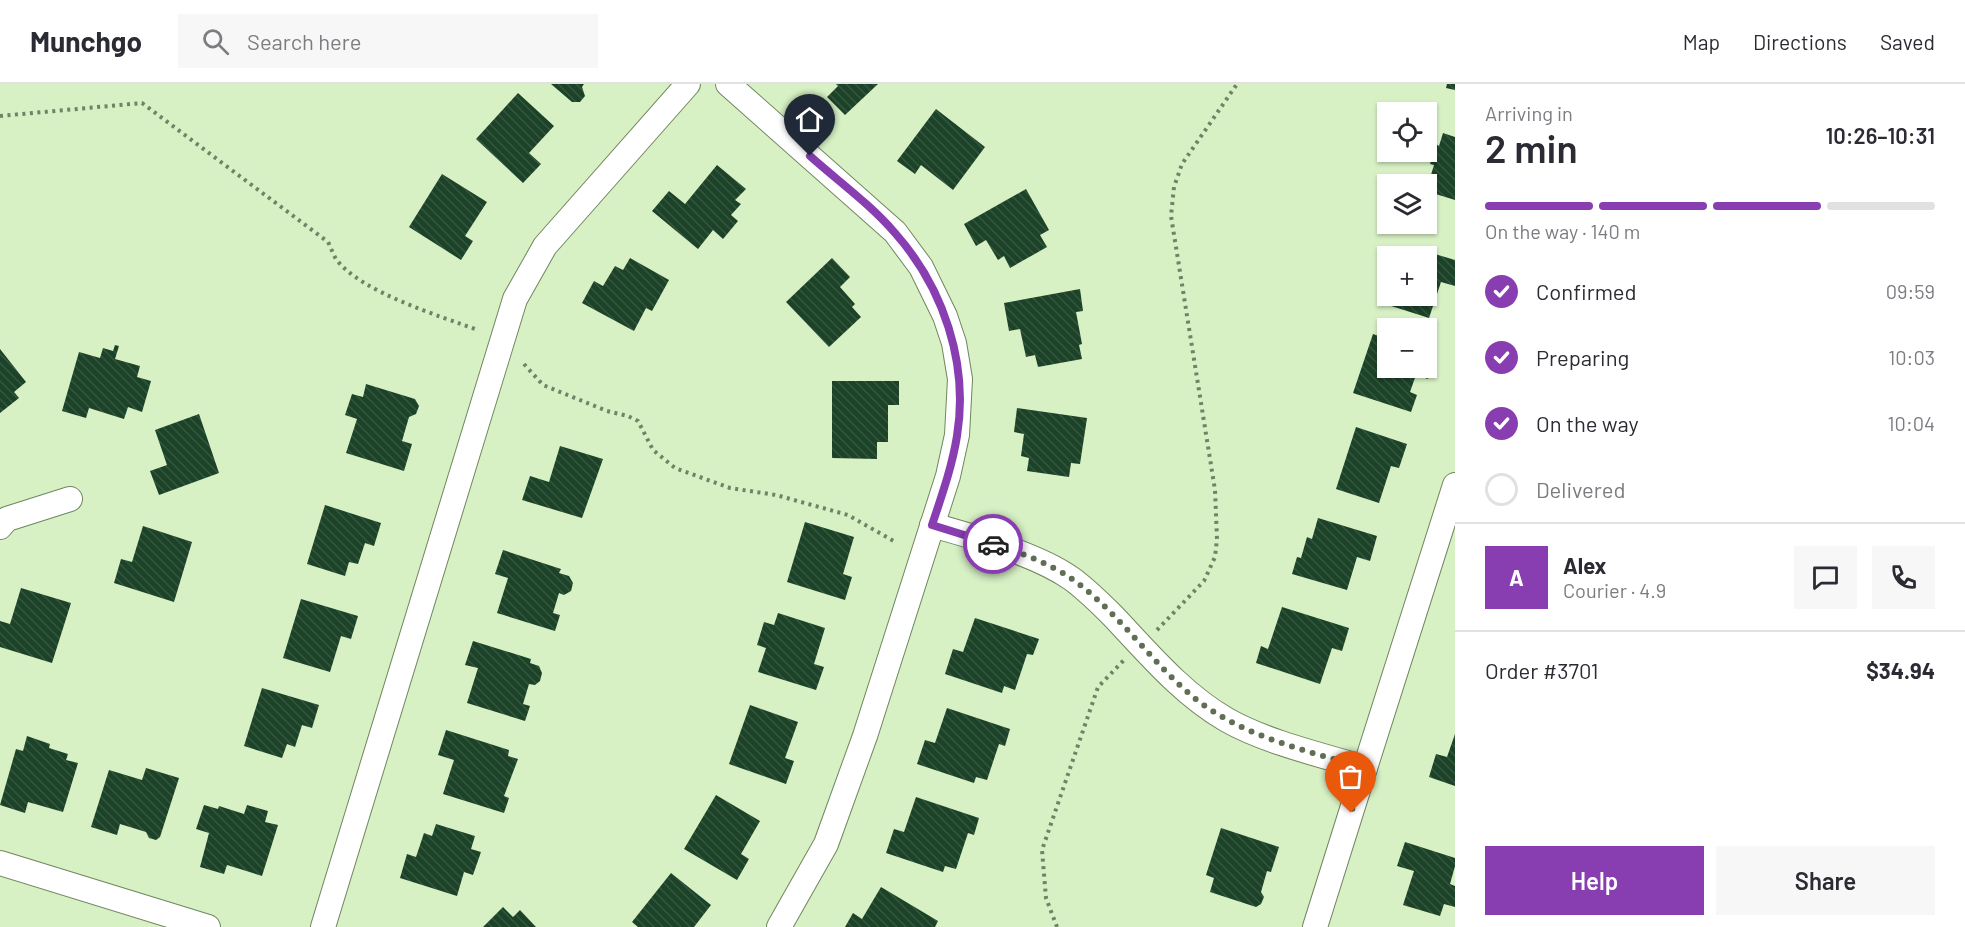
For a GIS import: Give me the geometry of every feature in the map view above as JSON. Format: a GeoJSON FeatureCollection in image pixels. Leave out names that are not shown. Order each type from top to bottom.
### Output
{"type":"FeatureCollection","features":[{"type":"Feature","properties":{"kind":"street"},"geometry":{"type":"LineString","coordinates":[[323,927],[515,299],[545,246],[688,84]]}},
{"type":"Feature","properties":{"kind":"street"},"geometry":{"type":"LineString","coordinates":[[728,84],[895,232],[921,267],[935,294],[954,343],[960,379],[957,435],[948,476],[865,736],[826,844],[779,927]]}},
{"type":"Feature","properties":{"kind":"street"},"geometry":{"type":"LineString","coordinates":[[1315,927],[1455,485]]}},
{"type":"Feature","properties":{"kind":"street"},"geometry":{"type":"LineString","coordinates":[[0,527],[7,519],[70,499]]}},
{"type":"Feature","properties":{"kind":"street"},"geometry":{"type":"LineString","coordinates":[[932,525],[1004,547],[1071,578],[1092,595],[1172,678],[1197,700],[1227,720],[1258,735],[1365,768]]}},
{"type":"Feature","properties":{"kind":"street"},"geometry":{"type":"LineString","coordinates":[[0,863],[208,927]]}},
{"type":"Feature","properties":{"kind":"path"},"geometry":{"type":"LineString","coordinates":[[1057,927],[1046,898],[1042,850],[1098,687],[1204,581],[1215,557],[1217,539],[1215,490],[1171,216],[1174,187],[1182,164],[1237,84]]}},
{"type":"Feature","properties":{"kind":"path"},"geometry":{"type":"LineString","coordinates":[[0,116],[142,103],[328,242],[337,259],[352,275],[402,302],[478,330]]}},
{"type":"Feature","properties":{"kind":"path"},"geometry":{"type":"LineString","coordinates":[[524,364],[543,386],[638,421],[653,450],[675,468],[730,488],[776,495],[848,515],[897,543]]}},
{"type":"Feature","properties":{"kind":"building"},"geometry":{"type":"Polygon","coordinates":[[[551,84],[584,84],[582,87],[585,96],[580,102],[572,102],[551,84]]]}},
{"type":"Feature","properties":{"kind":"building"},"geometry":{"type":"Polygon","coordinates":[[[836,84],[878,84],[845,115],[827,97],[838,86],[836,84]]]}},
{"type":"Feature","properties":{"kind":"building"},"geometry":{"type":"Polygon","coordinates":[[[1447,84],[1455,84],[1455,90],[1446,88],[1447,84]]]}},
{"type":"Feature","properties":{"kind":"building"},"geometry":{"type":"Polygon","coordinates":[[[518,93],[554,126],[529,153],[541,164],[523,183],[476,139],[518,93]]]}},
{"type":"Feature","properties":{"kind":"building"},"geometry":{"type":"Polygon","coordinates":[[[936,109],[985,147],[953,190],[921,165],[915,174],[897,161],[936,109]]]}},
{"type":"Feature","properties":{"kind":"building"},"geometry":{"type":"Polygon","coordinates":[[[1443,133],[1455,137],[1455,200],[1437,194],[1437,174],[1431,174],[1434,165],[1430,164],[1437,162],[1437,145],[1439,146],[1443,133]]]}},
{"type":"Feature","properties":{"kind":"building"},"geometry":{"type":"Polygon","coordinates":[[[717,165],[746,189],[735,200],[741,204],[731,215],[738,221],[723,239],[713,230],[698,249],[652,211],[669,191],[685,204],[717,165]]]}},
{"type":"Feature","properties":{"kind":"building"},"geometry":{"type":"Polygon","coordinates":[[[442,174],[487,202],[465,236],[473,241],[461,260],[409,227],[442,174]]]}},
{"type":"Feature","properties":{"kind":"building"},"geometry":{"type":"Polygon","coordinates":[[[1026,189],[1049,230],[1040,235],[1047,247],[1010,268],[1004,256],[998,260],[986,240],[976,246],[964,224],[1026,189]]]}},
{"type":"Feature","properties":{"kind":"building"},"geometry":{"type":"Polygon","coordinates":[[[1437,255],[1455,260],[1455,286],[1441,282],[1437,294],[1437,255]]]}},
{"type":"Feature","properties":{"kind":"building"},"geometry":{"type":"Polygon","coordinates":[[[630,258],[669,280],[652,311],[646,308],[634,331],[582,303],[594,281],[603,286],[615,266],[623,270],[630,258]]]}},
{"type":"Feature","properties":{"kind":"building"},"geometry":{"type":"Polygon","coordinates":[[[832,258],[850,277],[840,287],[855,304],[852,307],[861,317],[829,347],[786,302],[832,258]]]}},
{"type":"Feature","properties":{"kind":"building"},"geometry":{"type":"Polygon","coordinates":[[[1080,289],[1083,311],[1076,312],[1082,344],[1079,345],[1082,359],[1038,367],[1035,355],[1026,357],[1020,329],[1009,331],[1004,303],[1080,289]]]}},
{"type":"Feature","properties":{"kind":"building"},"geometry":{"type":"Polygon","coordinates":[[[1391,306],[1433,306],[1429,318],[1391,306]]]}},
{"type":"Feature","properties":{"kind":"building"},"geometry":{"type":"Polygon","coordinates":[[[1373,334],[1377,335],[1377,378],[1415,378],[1410,392],[1417,395],[1411,412],[1353,393],[1373,334]]]}},
{"type":"Feature","properties":{"kind":"building"},"geometry":{"type":"Polygon","coordinates":[[[115,345],[119,346],[115,359],[140,366],[137,377],[151,381],[142,412],[128,407],[124,419],[89,408],[86,418],[62,411],[79,352],[100,358],[103,348],[113,351],[115,345]]]}},
{"type":"Feature","properties":{"kind":"building"},"geometry":{"type":"Polygon","coordinates":[[[0,349],[26,382],[14,392],[19,398],[0,413],[0,349]]]}},
{"type":"Feature","properties":{"kind":"building"},"geometry":{"type":"Polygon","coordinates":[[[832,381],[899,381],[899,405],[888,405],[888,442],[877,442],[877,459],[832,458],[832,381]]]}},
{"type":"Feature","properties":{"kind":"building"},"geometry":{"type":"Polygon","coordinates":[[[366,384],[415,399],[419,406],[416,414],[409,417],[402,441],[412,444],[404,471],[346,453],[357,419],[345,415],[352,394],[363,397],[366,384]]]}},
{"type":"Feature","properties":{"kind":"building"},"geometry":{"type":"Polygon","coordinates":[[[1017,408],[1087,418],[1080,464],[1071,463],[1069,477],[1027,471],[1029,458],[1021,456],[1024,434],[1014,432],[1017,408]]]}},
{"type":"Feature","properties":{"kind":"building"},"geometry":{"type":"Polygon","coordinates":[[[199,414],[219,473],[159,495],[150,471],[167,465],[155,430],[199,414]]]}},
{"type":"Feature","properties":{"kind":"building"},"geometry":{"type":"Polygon","coordinates":[[[1356,427],[1407,444],[1399,468],[1391,466],[1379,503],[1336,489],[1356,427]]]}},
{"type":"Feature","properties":{"kind":"building"},"geometry":{"type":"Polygon","coordinates":[[[560,446],[603,459],[582,518],[522,500],[530,476],[549,482],[560,446]]]}},
{"type":"Feature","properties":{"kind":"building"},"geometry":{"type":"Polygon","coordinates":[[[325,505],[381,523],[374,546],[365,543],[358,564],[349,562],[345,576],[307,564],[325,505]]]}},
{"type":"Feature","properties":{"kind":"building"},"geometry":{"type":"Polygon","coordinates":[[[1318,518],[1377,536],[1370,561],[1357,557],[1347,590],[1292,574],[1297,557],[1301,558],[1307,537],[1312,539],[1318,518]]]}},
{"type":"Feature","properties":{"kind":"building"},"geometry":{"type":"Polygon","coordinates":[[[805,522],[854,537],[843,574],[852,577],[845,600],[787,582],[805,522]]]}},
{"type":"Feature","properties":{"kind":"building"},"geometry":{"type":"Polygon","coordinates":[[[143,526],[192,542],[174,602],[114,583],[121,559],[132,562],[143,526]]]}},
{"type":"Feature","properties":{"kind":"building"},"geometry":{"type":"Polygon","coordinates":[[[503,550],[561,569],[559,573],[569,576],[573,583],[571,591],[564,595],[559,593],[553,613],[560,615],[555,631],[497,613],[508,578],[495,574],[503,550]]]}},
{"type":"Feature","properties":{"kind":"building"},"geometry":{"type":"Polygon","coordinates":[[[21,588],[71,603],[52,663],[0,647],[0,621],[10,624],[21,588]]]}},
{"type":"Feature","properties":{"kind":"building"},"geometry":{"type":"Polygon","coordinates":[[[301,599],[358,616],[351,639],[341,636],[330,672],[283,658],[301,599]]]}},
{"type":"Feature","properties":{"kind":"building"},"geometry":{"type":"Polygon","coordinates":[[[1282,607],[1349,628],[1342,651],[1332,648],[1320,684],[1256,663],[1261,646],[1268,649],[1282,607]]]}},
{"type":"Feature","properties":{"kind":"building"},"geometry":{"type":"Polygon","coordinates":[[[778,613],[825,628],[814,664],[824,667],[816,690],[758,672],[766,648],[757,645],[764,622],[774,625],[778,613]]]}},
{"type":"Feature","properties":{"kind":"building"},"geometry":{"type":"Polygon","coordinates":[[[975,618],[1039,639],[1033,655],[1027,654],[1015,690],[1004,686],[1002,693],[945,674],[953,649],[963,652],[975,618]]]}},
{"type":"Feature","properties":{"kind":"building"},"geometry":{"type":"Polygon","coordinates":[[[473,641],[531,659],[530,663],[539,666],[542,673],[540,681],[535,685],[529,684],[523,704],[530,706],[525,721],[467,703],[478,668],[465,665],[473,641]]]}},
{"type":"Feature","properties":{"kind":"building"},"geometry":{"type":"Polygon","coordinates":[[[262,688],[319,705],[312,728],[302,725],[295,747],[287,744],[282,758],[244,746],[262,688]]]}},
{"type":"Feature","properties":{"kind":"building"},"geometry":{"type":"Polygon","coordinates":[[[750,705],[798,722],[785,758],[794,761],[786,784],[729,764],[750,705]]]}},
{"type":"Feature","properties":{"kind":"building"},"geometry":{"type":"Polygon","coordinates":[[[947,708],[1010,729],[1005,746],[999,744],[987,780],[976,777],[974,783],[917,764],[925,740],[935,743],[947,708]]]}},
{"type":"Feature","properties":{"kind":"building"},"geometry":{"type":"Polygon","coordinates":[[[446,730],[509,750],[508,756],[518,759],[504,796],[509,798],[504,813],[443,794],[454,760],[438,755],[446,730]]]}},
{"type":"Feature","properties":{"kind":"building"},"geometry":{"type":"Polygon","coordinates":[[[1455,734],[1455,786],[1429,777],[1436,754],[1447,757],[1455,734]]]}},
{"type":"Feature","properties":{"kind":"building"},"geometry":{"type":"Polygon","coordinates":[[[27,736],[50,744],[49,748],[68,754],[66,760],[78,763],[63,812],[28,802],[25,813],[0,805],[16,749],[23,751],[27,736]]]}},
{"type":"Feature","properties":{"kind":"building"},"geometry":{"type":"Polygon","coordinates":[[[146,768],[179,778],[160,837],[156,840],[149,838],[146,832],[120,824],[117,835],[91,827],[109,770],[142,780],[146,768]]]}},
{"type":"Feature","properties":{"kind":"building"},"geometry":{"type":"Polygon","coordinates":[[[716,795],[760,821],[741,854],[749,859],[737,880],[684,849],[716,795]]]}},
{"type":"Feature","properties":{"kind":"building"},"geometry":{"type":"Polygon","coordinates":[[[916,797],[979,818],[974,835],[968,833],[956,869],[945,866],[943,872],[886,853],[894,829],[904,832],[916,797]]]}},
{"type":"Feature","properties":{"kind":"building"},"geometry":{"type":"Polygon","coordinates":[[[204,805],[218,809],[219,806],[244,814],[247,805],[268,811],[265,822],[278,825],[262,876],[227,865],[224,874],[200,867],[209,833],[196,829],[204,805]]]}},
{"type":"Feature","properties":{"kind":"building"},"geometry":{"type":"Polygon","coordinates":[[[436,824],[475,836],[471,849],[481,852],[473,875],[464,872],[457,896],[400,878],[407,854],[416,857],[424,833],[432,836],[436,824]]]}},
{"type":"Feature","properties":{"kind":"building"},"geometry":{"type":"Polygon","coordinates":[[[1221,828],[1279,847],[1271,872],[1267,871],[1261,892],[1264,897],[1261,904],[1256,907],[1210,892],[1214,878],[1206,875],[1221,828]]]}},
{"type":"Feature","properties":{"kind":"building"},"geometry":{"type":"Polygon","coordinates":[[[1405,842],[1455,858],[1450,884],[1455,886],[1455,907],[1444,904],[1440,916],[1403,905],[1414,871],[1397,866],[1405,842]]]}},
{"type":"Feature","properties":{"kind":"building"},"geometry":{"type":"Polygon","coordinates":[[[671,873],[711,905],[694,927],[638,927],[632,922],[671,873]]]}},
{"type":"Feature","properties":{"kind":"building"},"geometry":{"type":"Polygon","coordinates":[[[881,887],[938,921],[935,927],[845,927],[853,913],[862,919],[881,887]]]}},
{"type":"Feature","properties":{"kind":"building"},"geometry":{"type":"Polygon","coordinates":[[[503,907],[513,917],[520,910],[536,927],[483,927],[503,907]]]}},
{"type":"Feature","properties":{"kind":"way so far"},"geometry":{"type":"LineString","coordinates":[[993,544],[1071,578],[1092,595],[1172,678],[1197,700],[1227,720],[1258,735],[1365,768],[1351,813]]}},
{"type":"Feature","properties":{"kind":"route"},"geometry":{"type":"LineString","coordinates":[[810,156],[895,232],[921,267],[935,294],[954,343],[960,379],[960,402],[957,435],[948,476],[932,525],[993,544]]}}]}
